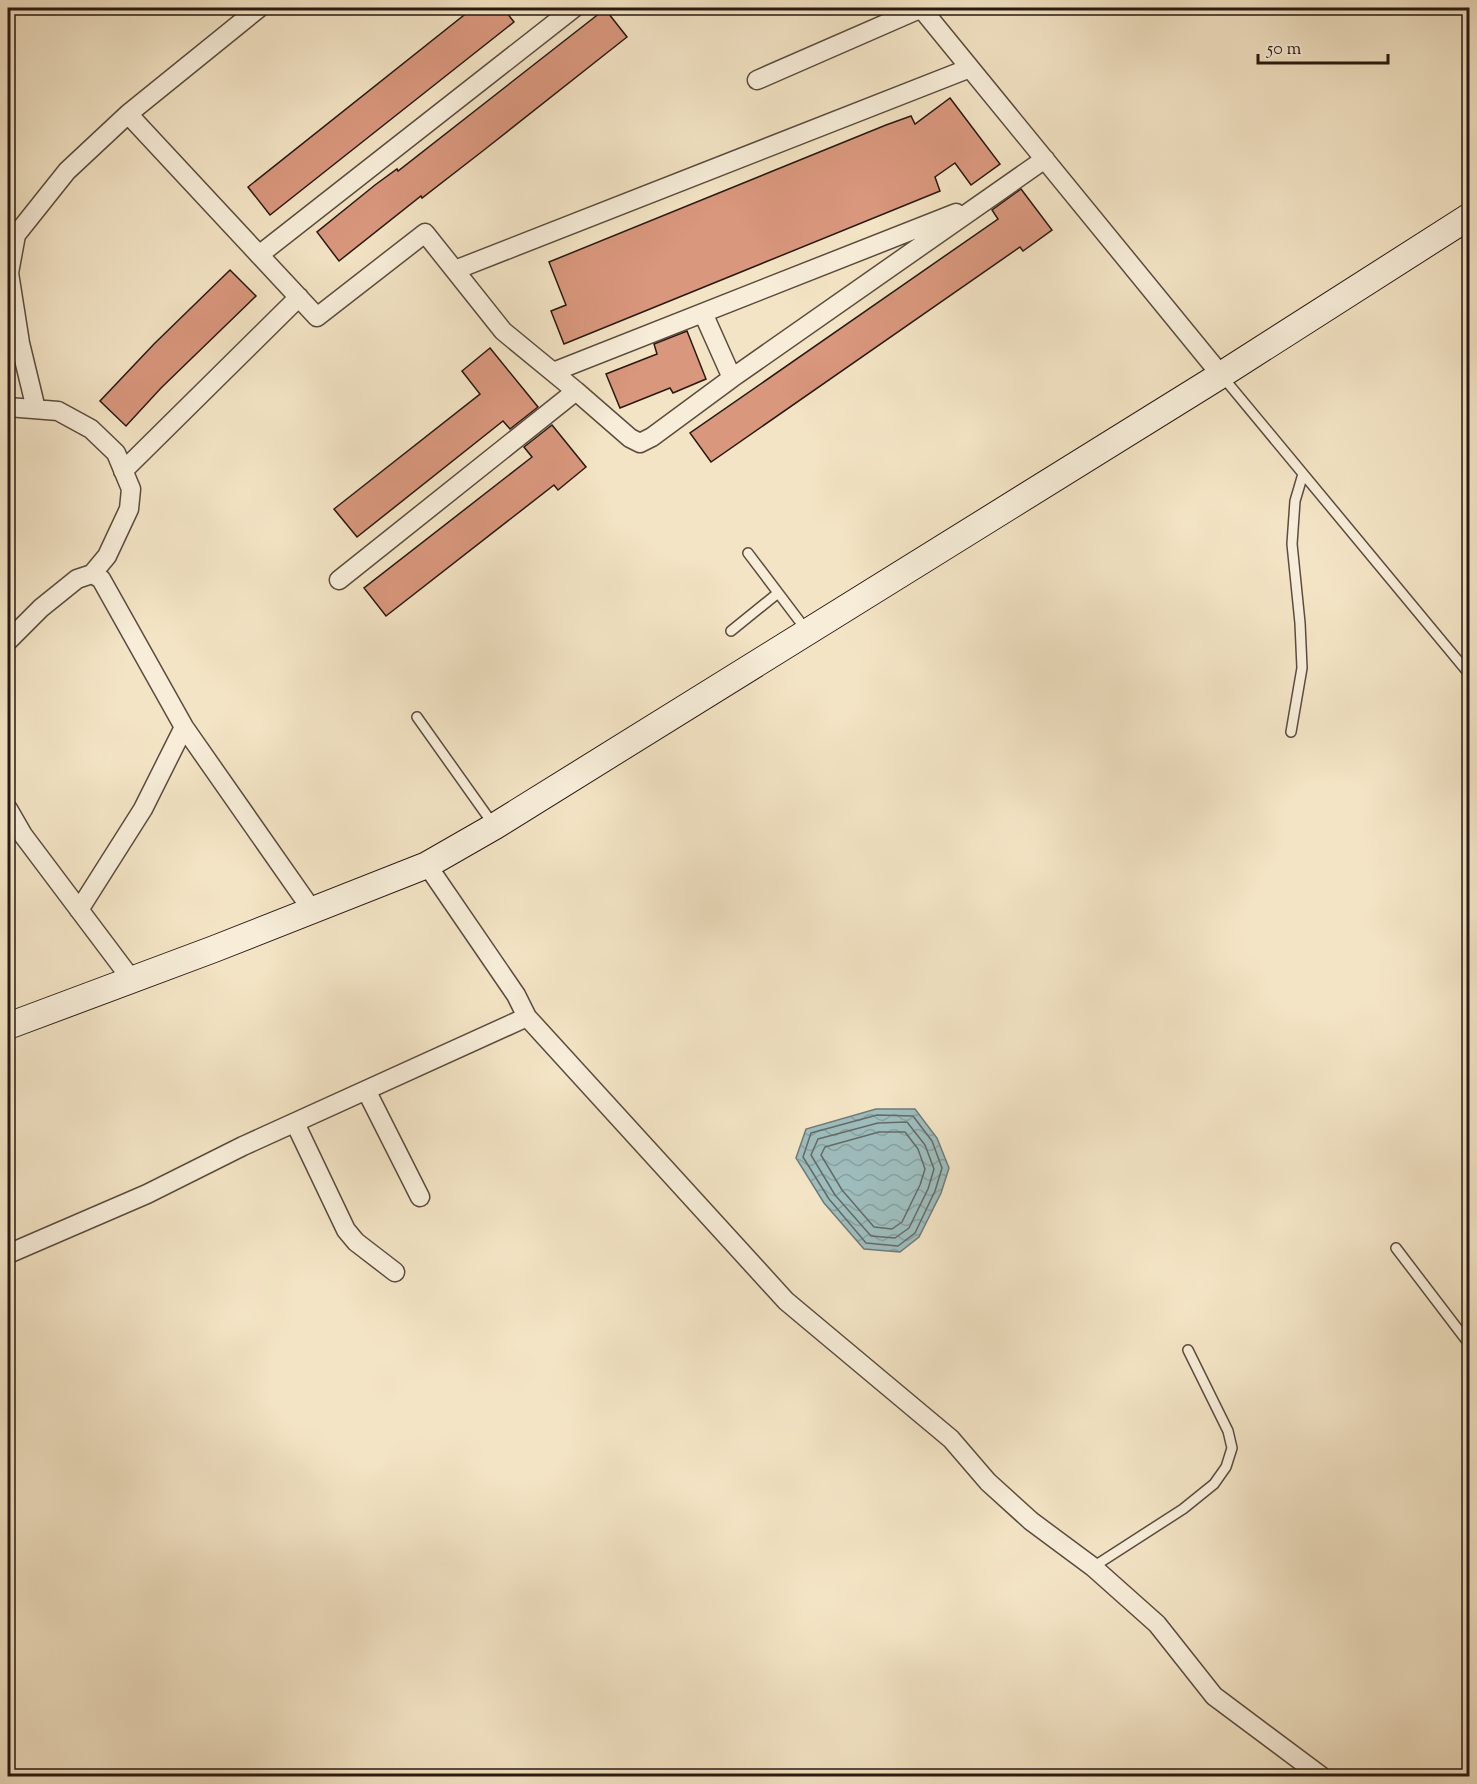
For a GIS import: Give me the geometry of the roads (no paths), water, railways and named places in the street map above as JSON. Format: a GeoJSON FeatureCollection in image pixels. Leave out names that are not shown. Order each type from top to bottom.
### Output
{"type":"FeatureCollection","features":[{"type":"Feature","properties":{"kind":"main road"},"geometry":{"type":"LineString","coordinates":[[8,1026],[214,949],[427,865],[495,826],[1221,375],[1470,216]]}},
{"type":"Feature","properties":{"kind":"street"},"geometry":{"type":"LineString","coordinates":[[36,409],[20,343],[9,273],[16,235],[67,171],[128,114],[259,8]]}},
{"type":"Feature","properties":{"kind":"street"},"geometry":{"type":"LineString","coordinates":[[259,255],[574,8]]}},
{"type":"Feature","properties":{"kind":"street"},"geometry":{"type":"LineString","coordinates":[[757,80],[921,8],[1221,375]]}},
{"type":"Feature","properties":{"kind":"street"},"geometry":{"type":"LineString","coordinates":[[455,270],[970,68]]}},
{"type":"Feature","properties":{"kind":"street"},"geometry":{"type":"LineString","coordinates":[[128,114],[316,317],[425,232],[503,331],[630,438],[640,443],[652,437],[732,378],[1045,159]]}},
{"type":"Feature","properties":{"kind":"street"},"geometry":{"type":"LineString","coordinates":[[553,372],[986,201]]}},
{"type":"Feature","properties":{"kind":"street"},"geometry":{"type":"LineString","coordinates":[[123,471],[298,297]]}},
{"type":"Feature","properties":{"kind":"street"},"geometry":{"type":"LineString","coordinates":[[703,313],[732,378]]}},
{"type":"Feature","properties":{"kind":"street"},"geometry":{"type":"LineString","coordinates":[[339,580],[576,391]]}},
{"type":"Feature","properties":{"kind":"street"},"geometry":{"type":"LineString","coordinates":[[8,407],[58,411],[91,429],[116,453],[131,489],[129,509],[107,556],[92,574],[78,579],[41,608],[8,641]]}},
{"type":"Feature","properties":{"kind":"street"},"geometry":{"type":"LineString","coordinates":[[92,574],[101,579],[184,727],[312,910]]}},
{"type":"Feature","properties":{"kind":"street"},"geometry":{"type":"LineString","coordinates":[[79,910],[143,809],[184,727]]}},
{"type":"Feature","properties":{"kind":"street"},"geometry":{"type":"LineString","coordinates":[[8,809],[15,839],[79,910],[132,980]]}},
{"type":"Feature","properties":{"kind":"street"},"geometry":{"type":"LineString","coordinates":[[427,865],[516,995],[527,1017],[786,1301],[951,1439],[988,1482],[1031,1521],[1093,1567],[1157,1624],[1214,1696],[1321,1776]]}},
{"type":"Feature","properties":{"kind":"street"},"geometry":{"type":"LineString","coordinates":[[8,1254],[147,1194],[243,1146],[527,1017]]}},
{"type":"Feature","properties":{"kind":"street"},"geometry":{"type":"LineString","coordinates":[[366,1090],[420,1197]]}},
{"type":"Feature","properties":{"kind":"street"},"geometry":{"type":"LineString","coordinates":[[295,1123],[346,1230],[356,1242],[394,1272]]}},
{"type":"Feature","properties":{"kind":"lane"},"geometry":{"type":"LineString","coordinates":[[1221,375],[1470,675]]}},
{"type":"Feature","properties":{"kind":"lane"},"geometry":{"type":"LineString","coordinates":[[1291,732],[1302,668],[1292,544],[1295,501],[1303,474]]}},
{"type":"Feature","properties":{"kind":"lane"},"geometry":{"type":"LineString","coordinates":[[748,554],[807,631]]}},
{"type":"Feature","properties":{"kind":"lane"},"geometry":{"type":"LineString","coordinates":[[731,631],[778,593]]}},
{"type":"Feature","properties":{"kind":"lane"},"geometry":{"type":"LineString","coordinates":[[417,717],[495,826]]}},
{"type":"Feature","properties":{"kind":"lane"},"geometry":{"type":"LineString","coordinates":[[1396,1248],[1470,1345]]}},
{"type":"Feature","properties":{"kind":"lane"},"geometry":{"type":"LineString","coordinates":[[1093,1567],[1183,1509],[1214,1484],[1226,1467],[1232,1448],[1228,1431],[1188,1350]]}},
{"type":"Feature","properties":{"kind":"water"},"geometry":{"type":"Polygon","coordinates":[[[876,1109],[915,1109],[937,1138],[949,1168],[941,1193],[919,1237],[900,1252],[864,1249],[824,1203],[796,1158],[806,1129],[876,1109]]]}}]}
